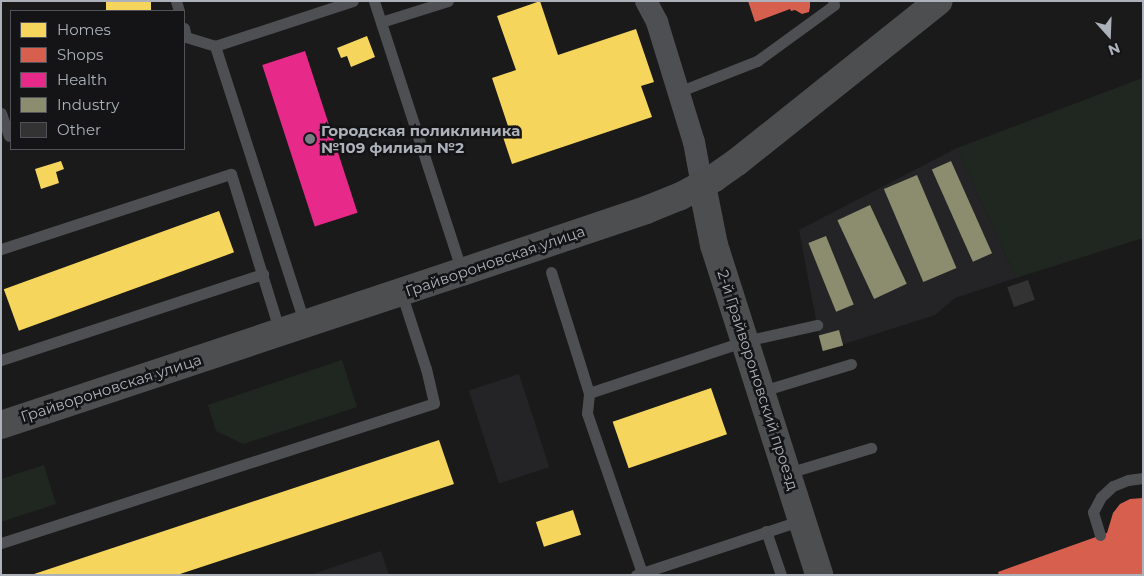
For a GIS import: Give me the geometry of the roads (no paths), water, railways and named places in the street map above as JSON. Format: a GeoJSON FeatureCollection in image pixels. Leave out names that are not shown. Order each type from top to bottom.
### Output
{"type":"FeatureCollection","features":[{"type":"Feature","properties":{"kind":"main road","name":"Грайвороновская улица"},"geometry":{"type":"LineString","coordinates":[[1,425],[646,210],[702,185],[737,162],[940,1]]}},
{"type":"Feature","properties":{"kind":"main road","name":"2-й Грайвороновский проезд"},"geometry":{"type":"LineString","coordinates":[[702,185],[714,245],[819,575]]}},
{"type":"Feature","properties":{"kind":"street"},"geometry":{"type":"LineString","coordinates":[[646,1],[657,22],[694,142],[702,185]]}},
{"type":"Feature","properties":{"kind":"lane"},"geometry":{"type":"LineString","coordinates":[[185,32],[186,37],[215,46],[353,1]]}},
{"type":"Feature","properties":{"kind":"lane"},"geometry":{"type":"LineString","coordinates":[[374,1],[462,272]]}},
{"type":"Feature","properties":{"kind":"lane"},"geometry":{"type":"LineString","coordinates":[[381,22],[448,1]]}},
{"type":"Feature","properties":{"kind":"lane"},"geometry":{"type":"LineString","coordinates":[[678,92],[757,61],[834,5],[833,1]]}},
{"type":"Feature","properties":{"kind":"lane"},"geometry":{"type":"LineString","coordinates":[[215,46],[292,328]]}},
{"type":"Feature","properties":{"kind":"lane"},"geometry":{"type":"LineString","coordinates":[[1,114],[9,136]]}},
{"type":"Feature","properties":{"kind":"lane"},"geometry":{"type":"LineString","coordinates":[[1,249],[231,174],[263,274],[292,328]]}},
{"type":"Feature","properties":{"kind":"lane"},"geometry":{"type":"LineString","coordinates":[[551,272],[589,393],[587,413],[639,574],[802,520]]}},
{"type":"Feature","properties":{"kind":"lane"},"geometry":{"type":"LineString","coordinates":[[1,360],[263,274]]}},
{"type":"Feature","properties":{"kind":"lane"},"geometry":{"type":"LineString","coordinates":[[1,543],[434,403],[426,369],[401,292]]}},
{"type":"Feature","properties":{"kind":"lane"},"geometry":{"type":"LineString","coordinates":[[589,393],[745,341],[817,325]]}},
{"type":"Feature","properties":{"kind":"lane"},"geometry":{"type":"LineString","coordinates":[[762,391],[851,364]]}},
{"type":"Feature","properties":{"kind":"lane"},"geometry":{"type":"LineString","coordinates":[[788,473],[872,448]]}},
{"type":"Feature","properties":{"kind":"lane"},"geometry":{"type":"LineString","coordinates":[[1100,535],[1093,512],[1101,498],[1113,486],[1128,480],[1143,478]]}},
{"type":"Feature","properties":{"kind":"lane"},"geometry":{"type":"LineString","coordinates":[[766,531],[781,575]]}},
{"type":"Feature","properties":{"kind":"place","name":"Городская поликлиника №109 филиал №2"},"geometry":{"type":"Point","coordinates":[310,139]}}]}
